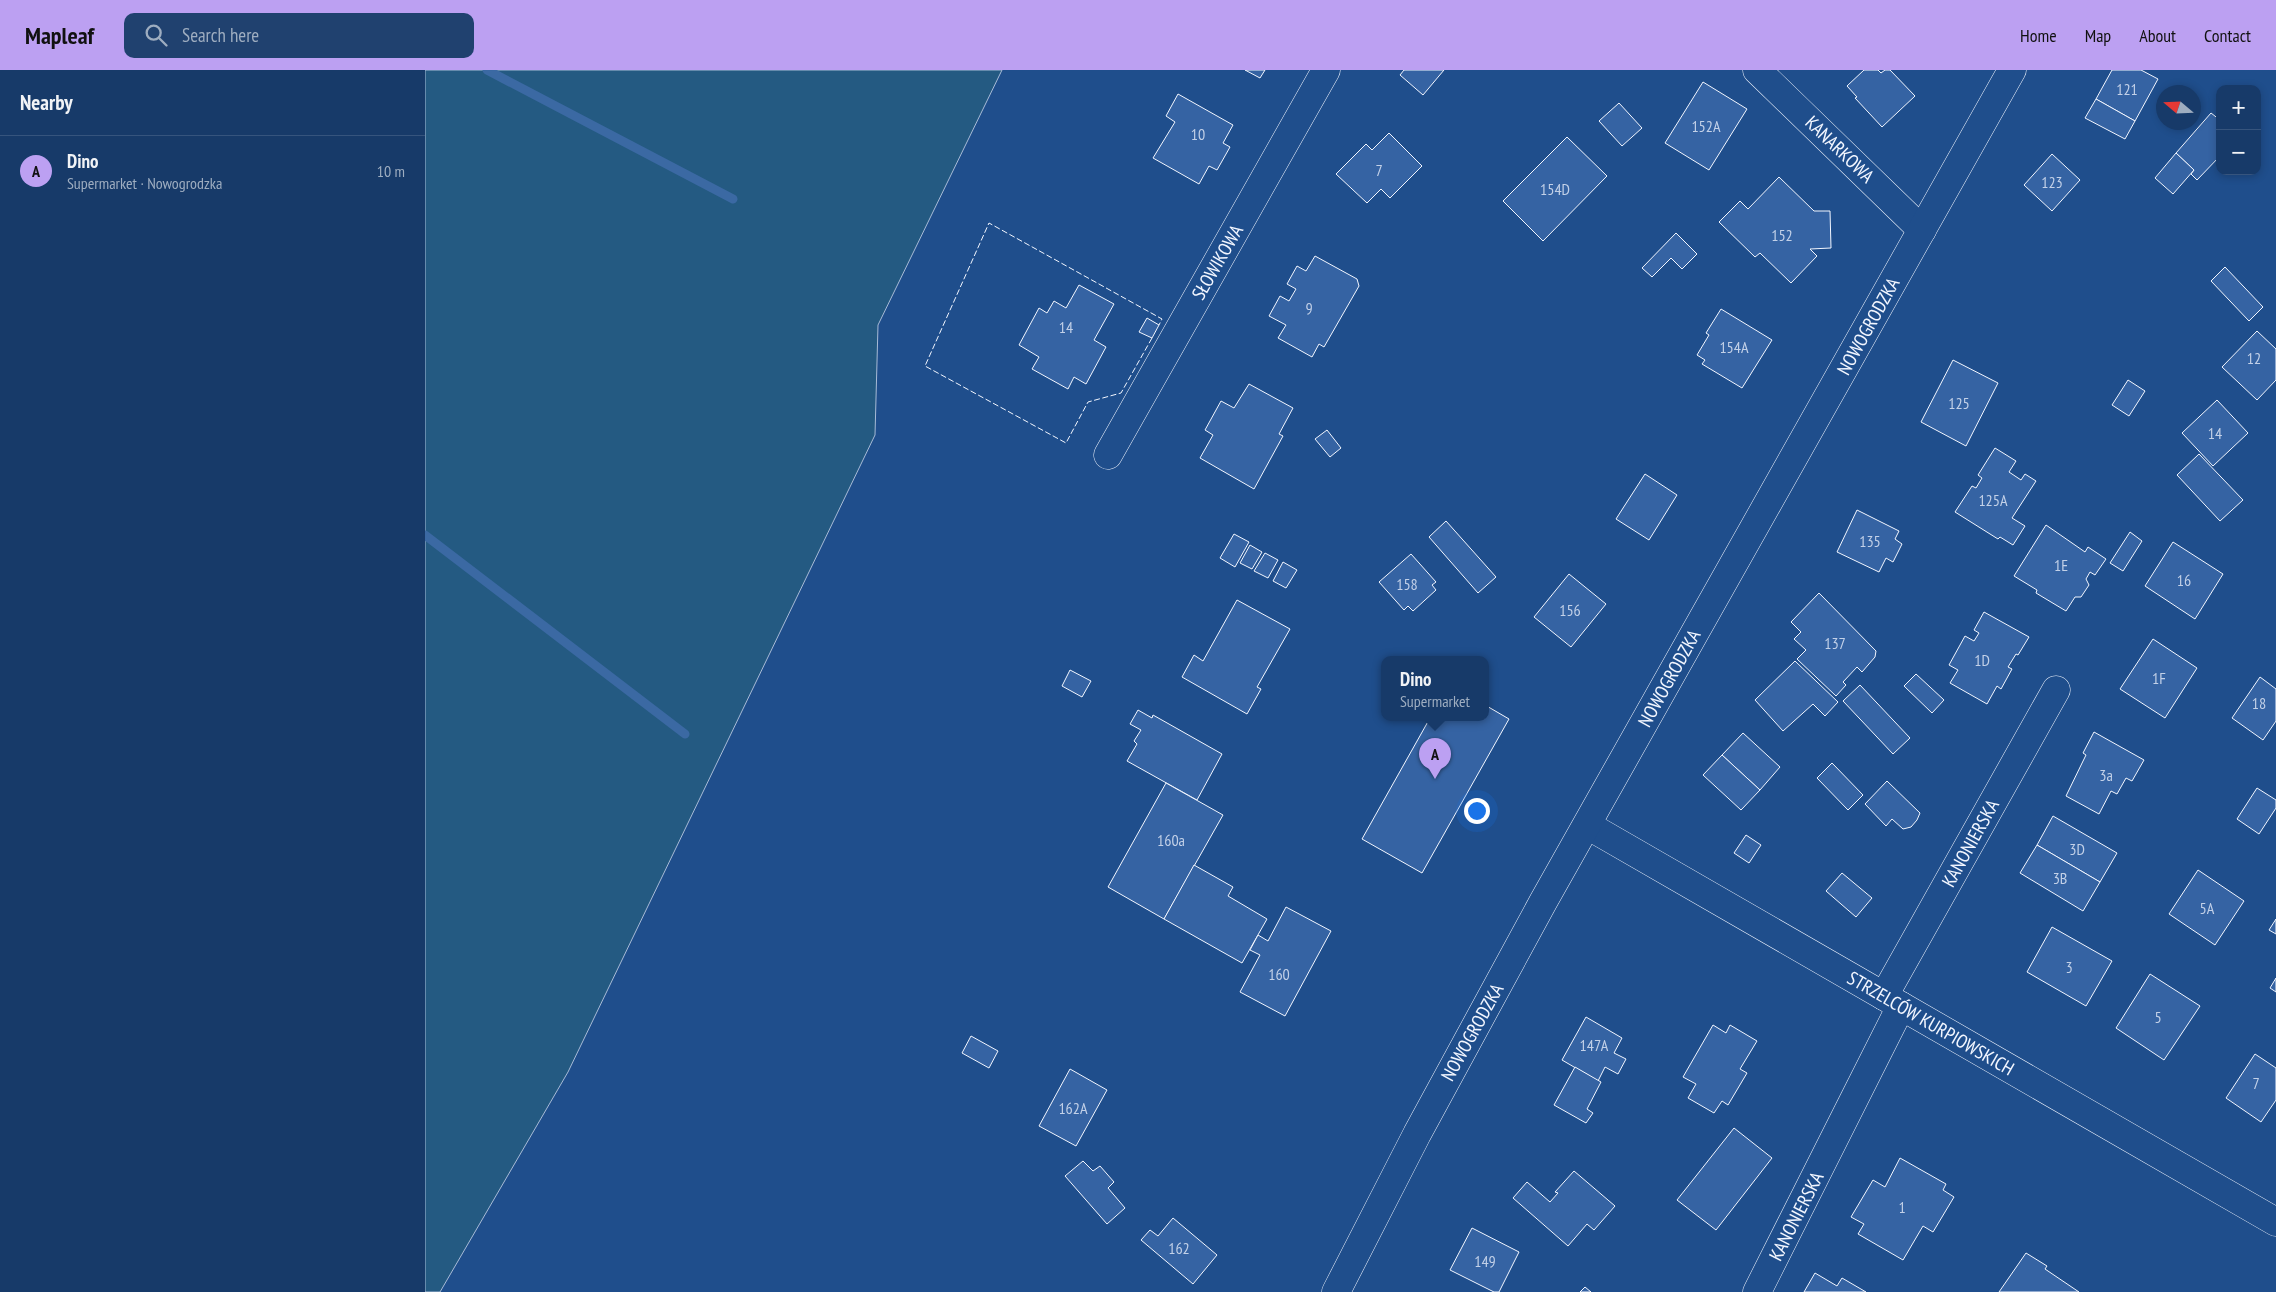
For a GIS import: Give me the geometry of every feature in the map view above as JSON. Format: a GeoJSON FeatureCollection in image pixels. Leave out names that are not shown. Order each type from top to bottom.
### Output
{"type":"FeatureCollection","features":[{"type":"Feature","properties":{"kind":"street","name":"SŁOWIKOWA"},"geometry":{"type":"LineString","coordinates":[[1108,455],[1326,70]]}},
{"type":"Feature","properties":{"kind":"street","name":"KANARKOWA"},"geometry":{"type":"LineString","coordinates":[[1757,70],[1922,230]]}},
{"type":"Feature","properties":{"kind":"street","name":"NOWOGRODZKA"},"geometry":{"type":"LineString","coordinates":[[1336,1292],[1460,1054],[2012,70]]}},
{"type":"Feature","properties":{"kind":"street","name":"KANONIERSKA"},"geometry":{"type":"LineString","coordinates":[[1757,1292],[1892,1001],[2056,690]]}},
{"type":"Feature","properties":{"kind":"street","name":"STRZELCÓW KURPIOWSKICH"},"geometry":{"type":"LineString","coordinates":[[1587,825],[2276,1222]]}},
{"type":"Feature","properties":{"kind":"shaded area"},"geometry":{"type":"Polygon","coordinates":[[[425,70],[1002,70],[878,325],[875,435],[568,1072],[440,1292],[425,1292],[425,70]]]}},
{"type":"Feature","properties":{"kind":"building"},"geometry":{"type":"Polygon","coordinates":[[[1245,70],[1265,70],[1260,78],[1245,70]]]}},
{"type":"Feature","properties":{"kind":"building"},"geometry":{"type":"Polygon","coordinates":[[[1404,70],[1444,70],[1423,95],[1400,75],[1404,70]]]}},
{"type":"Feature","properties":{"kind":"building"},"geometry":{"type":"Polygon","coordinates":[[[1864,70],[1878,70],[1881,73],[1885,70],[1890,70],[1915,96],[1882,127],[1855,98],[1857,97],[1847,86],[1864,70]]]}},
{"type":"Feature","properties":{"kind":"building"},"geometry":{"type":"Polygon","coordinates":[[[2112,70],[2141,70],[2158,79],[2135,121],[2096,99],[2112,70]]]}},
{"type":"Feature","properties":{"kind":"building"},"geometry":{"type":"Polygon","coordinates":[[[1703,82],[1747,109],[1709,170],[1665,143],[1703,82]]]}},
{"type":"Feature","properties":{"kind":"building"},"geometry":{"type":"Polygon","coordinates":[[[1178,94],[1233,125],[1223,143],[1230,147],[1217,170],[1209,166],[1199,184],[1153,158],[1175,122],[1166,116],[1178,94]]]}},
{"type":"Feature","properties":{"kind":"building"},"geometry":{"type":"Polygon","coordinates":[[[2096,99],[2135,121],[2125,139],[2085,118],[2096,99]]]}},
{"type":"Feature","properties":{"kind":"building"},"geometry":{"type":"Polygon","coordinates":[[[1619,103],[1642,128],[1622,146],[1599,121],[1619,103]]]}},
{"type":"Feature","properties":{"kind":"building"},"geometry":{"type":"Polygon","coordinates":[[[2211,113],[2216,117],[2216,160],[2197,180],[2191,174],[2194,170],[2176,153],[2196,130],[2201,130],[2201,124],[2211,113]]]}},
{"type":"Feature","properties":{"kind":"building"},"geometry":{"type":"Polygon","coordinates":[[[1389,133],[1422,166],[1390,198],[1381,189],[1367,203],[1336,174],[1366,144],[1372,150],[1389,133]]]}},
{"type":"Feature","properties":{"kind":"building"},"geometry":{"type":"Polygon","coordinates":[[[1567,137],[1607,176],[1543,241],[1503,201],[1567,137]]]}},
{"type":"Feature","properties":{"kind":"building"},"geometry":{"type":"Polygon","coordinates":[[[2176,153],[2194,170],[2173,194],[2155,178],[2176,153]]]}},
{"type":"Feature","properties":{"kind":"building"},"geometry":{"type":"Polygon","coordinates":[[[2052,154],[2080,180],[2052,211],[2024,185],[2052,154]]]}},
{"type":"Feature","properties":{"kind":"building"},"geometry":{"type":"Polygon","coordinates":[[[1779,177],[1814,211],[1830,211],[1831,248],[1810,249],[1817,256],[1791,283],[1760,253],[1755,257],[1719,222],[1740,201],[1748,209],[1779,177]]]}},
{"type":"Feature","properties":{"kind":"building"},"geometry":{"type":"Polygon","coordinates":[[[1676,233],[1697,254],[1682,269],[1671,258],[1652,277],[1642,268],[1676,233]]]}},
{"type":"Feature","properties":{"kind":"building"},"geometry":{"type":"Polygon","coordinates":[[[1315,256],[1357,279],[1359,286],[1324,347],[1319,344],[1312,357],[1278,338],[1286,325],[1269,316],[1280,296],[1289,301],[1296,289],[1287,284],[1297,266],[1306,271],[1315,256]]]}},
{"type":"Feature","properties":{"kind":"building"},"geometry":{"type":"Polygon","coordinates":[[[2225,267],[2263,307],[2249,321],[2211,281],[2225,267]]]}},
{"type":"Feature","properties":{"kind":"building"},"geometry":{"type":"Polygon","coordinates":[[[1079,285],[1114,304],[1094,340],[1106,347],[1086,384],[1074,377],[1068,389],[1032,369],[1039,357],[1019,345],[1039,308],[1047,313],[1054,301],[1066,308],[1079,285]]]}},
{"type":"Feature","properties":{"kind":"building"},"geometry":{"type":"Polygon","coordinates":[[[1721,309],[1772,340],[1742,388],[1702,364],[1705,360],[1697,355],[1709,335],[1706,333],[1721,309]]]}},
{"type":"Feature","properties":{"kind":"building"},"geometry":{"type":"Polygon","coordinates":[[[1147,318],[1159,325],[1152,338],[1139,332],[1147,318]]]}},
{"type":"Feature","properties":{"kind":"building"},"geometry":{"type":"Polygon","coordinates":[[[2257,331],[2276,349],[2276,380],[2257,400],[2222,367],[2257,331]]]}},
{"type":"Feature","properties":{"kind":"building"},"geometry":{"type":"Polygon","coordinates":[[[1953,360],[1998,383],[1966,446],[1921,422],[1953,360]]]}},
{"type":"Feature","properties":{"kind":"building"},"geometry":{"type":"Polygon","coordinates":[[[2128,380],[2145,391],[2129,416],[2112,405],[2128,380]]]}},
{"type":"Feature","properties":{"kind":"building"},"geometry":{"type":"Polygon","coordinates":[[[1249,384],[1293,408],[1279,434],[1283,436],[1254,489],[1200,458],[1213,435],[1205,430],[1221,401],[1234,408],[1249,384]]]}},
{"type":"Feature","properties":{"kind":"building"},"geometry":{"type":"Polygon","coordinates":[[[2217,400],[2248,433],[2213,466],[2182,433],[2217,400]]]}},
{"type":"Feature","properties":{"kind":"building"},"geometry":{"type":"Polygon","coordinates":[[[1327,430],[1341,448],[1330,457],[1315,439],[1327,430]]]}},
{"type":"Feature","properties":{"kind":"building"},"geometry":{"type":"Polygon","coordinates":[[[1995,448],[2016,461],[2009,472],[2021,480],[2025,474],[2036,481],[2012,518],[2025,526],[2013,545],[2000,537],[1998,539],[1955,512],[1972,486],[1976,488],[1982,478],[1978,475],[1995,448]]]}},
{"type":"Feature","properties":{"kind":"building"},"geometry":{"type":"Polygon","coordinates":[[[2199,454],[2243,500],[2220,521],[2177,475],[2199,454]]]}},
{"type":"Feature","properties":{"kind":"building"},"geometry":{"type":"Polygon","coordinates":[[[1645,474],[1677,495],[1649,540],[1616,519],[1645,474]]]}},
{"type":"Feature","properties":{"kind":"building"},"geometry":{"type":"Polygon","coordinates":[[[1857,510],[1899,531],[1895,539],[1902,544],[1893,562],[1886,558],[1879,572],[1837,552],[1857,510]]]}},
{"type":"Feature","properties":{"kind":"building"},"geometry":{"type":"Polygon","coordinates":[[[1446,521],[1496,577],[1478,593],[1429,537],[1446,521]]]}},
{"type":"Feature","properties":{"kind":"building"},"geometry":{"type":"Polygon","coordinates":[[[2046,525],[2085,552],[2088,547],[2106,559],[2095,575],[2090,572],[2086,579],[2089,585],[2081,597],[2075,597],[2066,611],[2036,593],[2037,590],[2014,576],[2046,525]]]}},
{"type":"Feature","properties":{"kind":"building"},"geometry":{"type":"Polygon","coordinates":[[[2130,532],[2142,541],[2123,571],[2110,563],[2130,532]]]}},
{"type":"Feature","properties":{"kind":"building"},"geometry":{"type":"Polygon","coordinates":[[[1234,534],[1249,542],[1235,567],[1220,558],[1234,534]]]}},
{"type":"Feature","properties":{"kind":"building"},"geometry":{"type":"Polygon","coordinates":[[[2173,542],[2223,574],[2195,619],[2145,586],[2173,542]]]}},
{"type":"Feature","properties":{"kind":"building"},"geometry":{"type":"Polygon","coordinates":[[[1250,545],[1262,552],[1252,569],[1240,563],[1250,545]]]}},
{"type":"Feature","properties":{"kind":"building"},"geometry":{"type":"Polygon","coordinates":[[[1265,553],[1278,560],[1268,578],[1254,571],[1265,553]]]}},
{"type":"Feature","properties":{"kind":"building"},"geometry":{"type":"Polygon","coordinates":[[[1411,554],[1436,582],[1432,585],[1436,590],[1413,611],[1408,606],[1404,610],[1379,582],[1411,554]]]}},
{"type":"Feature","properties":{"kind":"building"},"geometry":{"type":"Polygon","coordinates":[[[1283,562],[1297,570],[1286,588],[1273,581],[1283,562]]]}},
{"type":"Feature","properties":{"kind":"building"},"geometry":{"type":"Polygon","coordinates":[[[1569,574],[1606,604],[1571,647],[1534,617],[1569,574]]]}},
{"type":"Feature","properties":{"kind":"building"},"geometry":{"type":"Polygon","coordinates":[[[1819,593],[1876,651],[1875,657],[1862,672],[1857,667],[1843,682],[1846,685],[1836,696],[1797,659],[1806,650],[1794,639],[1801,632],[1791,622],[1819,593]]]}},
{"type":"Feature","properties":{"kind":"building"},"geometry":{"type":"Polygon","coordinates":[[[1237,600],[1290,629],[1257,687],[1261,689],[1247,714],[1182,677],[1194,655],[1203,661],[1237,600]]]}},
{"type":"Feature","properties":{"kind":"building"},"geometry":{"type":"Polygon","coordinates":[[[1984,612],[2029,637],[2008,667],[2012,669],[2001,689],[1997,686],[1987,704],[1950,683],[1958,670],[1949,665],[1965,636],[1974,641],[1979,633],[1974,630],[1984,612]]]}},
{"type":"Feature","properties":{"kind":"building"},"geometry":{"type":"Polygon","coordinates":[[[2153,639],[2197,668],[2165,718],[2120,689],[2153,639]]]}},
{"type":"Feature","properties":{"kind":"building"},"geometry":{"type":"Polygon","coordinates":[[[1795,661],[1838,702],[1825,716],[1813,704],[1783,731],[1755,700],[1795,661]]]}},
{"type":"Feature","properties":{"kind":"building"},"geometry":{"type":"Polygon","coordinates":[[[1070,670],[1091,681],[1082,697],[1062,686],[1070,670]]]}},
{"type":"Feature","properties":{"kind":"building"},"geometry":{"type":"Polygon","coordinates":[[[1916,674],[1944,700],[1932,713],[1904,686],[1916,674]]]}},
{"type":"Feature","properties":{"kind":"building"},"geometry":{"type":"Polygon","coordinates":[[[2260,677],[2276,689],[2276,721],[2263,740],[2232,718],[2260,677]]]}},
{"type":"Feature","properties":{"kind":"building"},"geometry":{"type":"Polygon","coordinates":[[[1860,685],[1910,738],[1893,754],[1843,701],[1860,685]]]}},
{"type":"Feature","properties":{"kind":"building"},"geometry":{"type":"Polygon","coordinates":[[[1489,707],[1509,719],[1422,873],[1362,839],[1428,721],[1489,721],[1489,707]]]}},
{"type":"Feature","properties":{"kind":"building"},"geometry":{"type":"Polygon","coordinates":[[[1138,710],[1152,718],[1153,715],[1222,754],[1197,800],[1127,761],[1137,744],[1134,741],[1141,730],[1130,724],[1138,710]]]}},
{"type":"Feature","properties":{"kind":"building"},"geometry":{"type":"Polygon","coordinates":[[[2094,732],[2144,760],[2132,781],[2126,778],[2117,794],[2111,791],[2099,814],[2066,796],[2086,755],[2083,753],[2094,732]]]}},
{"type":"Feature","properties":{"kind":"building"},"geometry":{"type":"Polygon","coordinates":[[[1743,733],[1780,767],[1760,790],[1722,755],[1743,733]]]}},
{"type":"Feature","properties":{"kind":"building"},"geometry":{"type":"Polygon","coordinates":[[[1722,755],[1760,790],[1741,810],[1703,775],[1722,755]]]}},
{"type":"Feature","properties":{"kind":"building"},"geometry":{"type":"Polygon","coordinates":[[[1832,763],[1863,795],[1848,810],[1817,778],[1832,763]]]}},
{"type":"Feature","properties":{"kind":"building"},"geometry":{"type":"Polygon","coordinates":[[[1887,781],[1920,813],[1911,827],[1903,829],[1892,819],[1886,826],[1865,804],[1887,781]]]}},
{"type":"Feature","properties":{"kind":"building"},"geometry":{"type":"Polygon","coordinates":[[[1166,783],[1223,815],[1164,919],[1108,887],[1166,783]]]}},
{"type":"Feature","properties":{"kind":"building"},"geometry":{"type":"Polygon","coordinates":[[[2257,788],[2276,800],[2276,808],[2259,834],[2237,819],[2257,788]]]}},
{"type":"Feature","properties":{"kind":"building"},"geometry":{"type":"Polygon","coordinates":[[[2053,816],[2117,853],[2100,882],[2037,845],[2053,816]]]}},
{"type":"Feature","properties":{"kind":"building"},"geometry":{"type":"Polygon","coordinates":[[[1746,835],[1761,845],[1749,863],[1734,853],[1746,835]]]}},
{"type":"Feature","properties":{"kind":"building"},"geometry":{"type":"Polygon","coordinates":[[[2037,845],[2100,882],[2083,911],[2020,873],[2037,845]]]}},
{"type":"Feature","properties":{"kind":"building"},"geometry":{"type":"Polygon","coordinates":[[[1194,865],[1233,887],[1228,896],[1267,919],[1242,963],[1164,919],[1194,865]]]}},
{"type":"Feature","properties":{"kind":"building"},"geometry":{"type":"Polygon","coordinates":[[[2198,870],[2244,901],[2215,945],[2169,914],[2198,870]]]}},
{"type":"Feature","properties":{"kind":"building"},"geometry":{"type":"Polygon","coordinates":[[[1842,873],[1872,898],[1856,917],[1826,891],[1842,873]]]}},
{"type":"Feature","properties":{"kind":"building"},"geometry":{"type":"Polygon","coordinates":[[[1286,907],[1331,931],[1285,1016],[1240,992],[1260,955],[1250,950],[1258,935],[1268,941],[1286,907]]]}},
{"type":"Feature","properties":{"kind":"building"},"geometry":{"type":"Polygon","coordinates":[[[2276,919],[2276,934],[2269,930],[2276,919]]]}},
{"type":"Feature","properties":{"kind":"building"},"geometry":{"type":"Polygon","coordinates":[[[2052,927],[2112,961],[2086,1006],[2027,972],[2052,927]]]}},
{"type":"Feature","properties":{"kind":"building"},"geometry":{"type":"Polygon","coordinates":[[[2150,974],[2200,1006],[2164,1060],[2116,1028],[2150,974]]]}},
{"type":"Feature","properties":{"kind":"building"},"geometry":{"type":"Polygon","coordinates":[[[2276,978],[2276,992],[2270,988],[2276,978]]]}},
{"type":"Feature","properties":{"kind":"building"},"geometry":{"type":"Polygon","coordinates":[[[1586,1017],[1622,1038],[1614,1053],[1626,1059],[1618,1074],[1605,1067],[1598,1081],[1562,1060],[1586,1017]]]}},
{"type":"Feature","properties":{"kind":"building"},"geometry":{"type":"Polygon","coordinates":[[[1713,1025],[1726,1033],[1730,1025],[1757,1041],[1740,1069],[1747,1073],[1728,1105],[1722,1101],[1714,1113],[1688,1098],[1696,1084],[1683,1077],[1713,1025]]]}},
{"type":"Feature","properties":{"kind":"building"},"geometry":{"type":"Polygon","coordinates":[[[971,1036],[998,1051],[989,1068],[962,1053],[971,1036]]]}},
{"type":"Feature","properties":{"kind":"building"},"geometry":{"type":"Polygon","coordinates":[[[2255,1054],[2276,1068],[2276,1100],[2261,1122],[2226,1098],[2255,1054]]]}},
{"type":"Feature","properties":{"kind":"building"},"geometry":{"type":"Polygon","coordinates":[[[1575,1067],[1601,1082],[1587,1109],[1593,1113],[1586,1123],[1554,1105],[1575,1067]]]}},
{"type":"Feature","properties":{"kind":"building"},"geometry":{"type":"Polygon","coordinates":[[[1070,1069],[1107,1090],[1076,1146],[1039,1126],[1070,1069]]]}},
{"type":"Feature","properties":{"kind":"building"},"geometry":{"type":"Polygon","coordinates":[[[1734,1128],[1772,1158],[1716,1230],[1677,1200],[1734,1128]]]}},
{"type":"Feature","properties":{"kind":"building"},"geometry":{"type":"Polygon","coordinates":[[[1900,1158],[1946,1184],[1943,1190],[1954,1197],[1933,1232],[1923,1226],[1903,1260],[1858,1234],[1864,1224],[1851,1217],[1873,1180],[1885,1187],[1900,1158]]]}},
{"type":"Feature","properties":{"kind":"building"},"geometry":{"type":"Polygon","coordinates":[[[1083,1161],[1093,1171],[1100,1166],[1114,1182],[1108,1188],[1125,1208],[1107,1224],[1065,1176],[1083,1161]]]}},
{"type":"Feature","properties":{"kind":"building"},"geometry":{"type":"Polygon","coordinates":[[[1574,1171],[1615,1206],[1594,1230],[1587,1224],[1568,1246],[1513,1198],[1527,1182],[1550,1202],[1558,1193],[1555,1192],[1574,1171]]]}},
{"type":"Feature","properties":{"kind":"building"},"geometry":{"type":"Polygon","coordinates":[[[1173,1218],[1217,1255],[1193,1284],[1141,1240],[1150,1230],[1158,1236],[1173,1218]]]}},
{"type":"Feature","properties":{"kind":"building"},"geometry":{"type":"Polygon","coordinates":[[[1472,1228],[1519,1252],[1499,1292],[1494,1292],[1450,1270],[1472,1228]]]}},
{"type":"Feature","properties":{"kind":"building"},"geometry":{"type":"Polygon","coordinates":[[[2026,1253],[2047,1266],[2045,1269],[2079,1292],[1999,1292],[2026,1253]]]}},
{"type":"Feature","properties":{"kind":"building"},"geometry":{"type":"Polygon","coordinates":[[[1815,1273],[1837,1286],[1842,1278],[1866,1292],[1804,1292],[1815,1273]]]}},
{"type":"Feature","properties":{"kind":"building"},"geometry":{"type":"Polygon","coordinates":[[[1585,1287],[1591,1292],[1580,1292],[1585,1287]]]}},
{"type":"Feature","properties":{"kind":"waterway"},"geometry":{"type":"LineString","coordinates":[[487,70],[733,199]]}},
{"type":"Feature","properties":{"kind":"waterway"},"geometry":{"type":"LineString","coordinates":[[425,535],[685,734]]}},
{"type":"Feature","properties":{"kind":"fence"},"geometry":{"type":"LineString","coordinates":[[1152,338],[1121,393],[1088,402],[1066,443],[925,366],[989,223],[1162,319],[1159,325]]}},
{"type":"Feature","properties":{"kind":"place","name":"Dino"},"geometry":{"type":"Point","coordinates":[1435,779]}}]}
